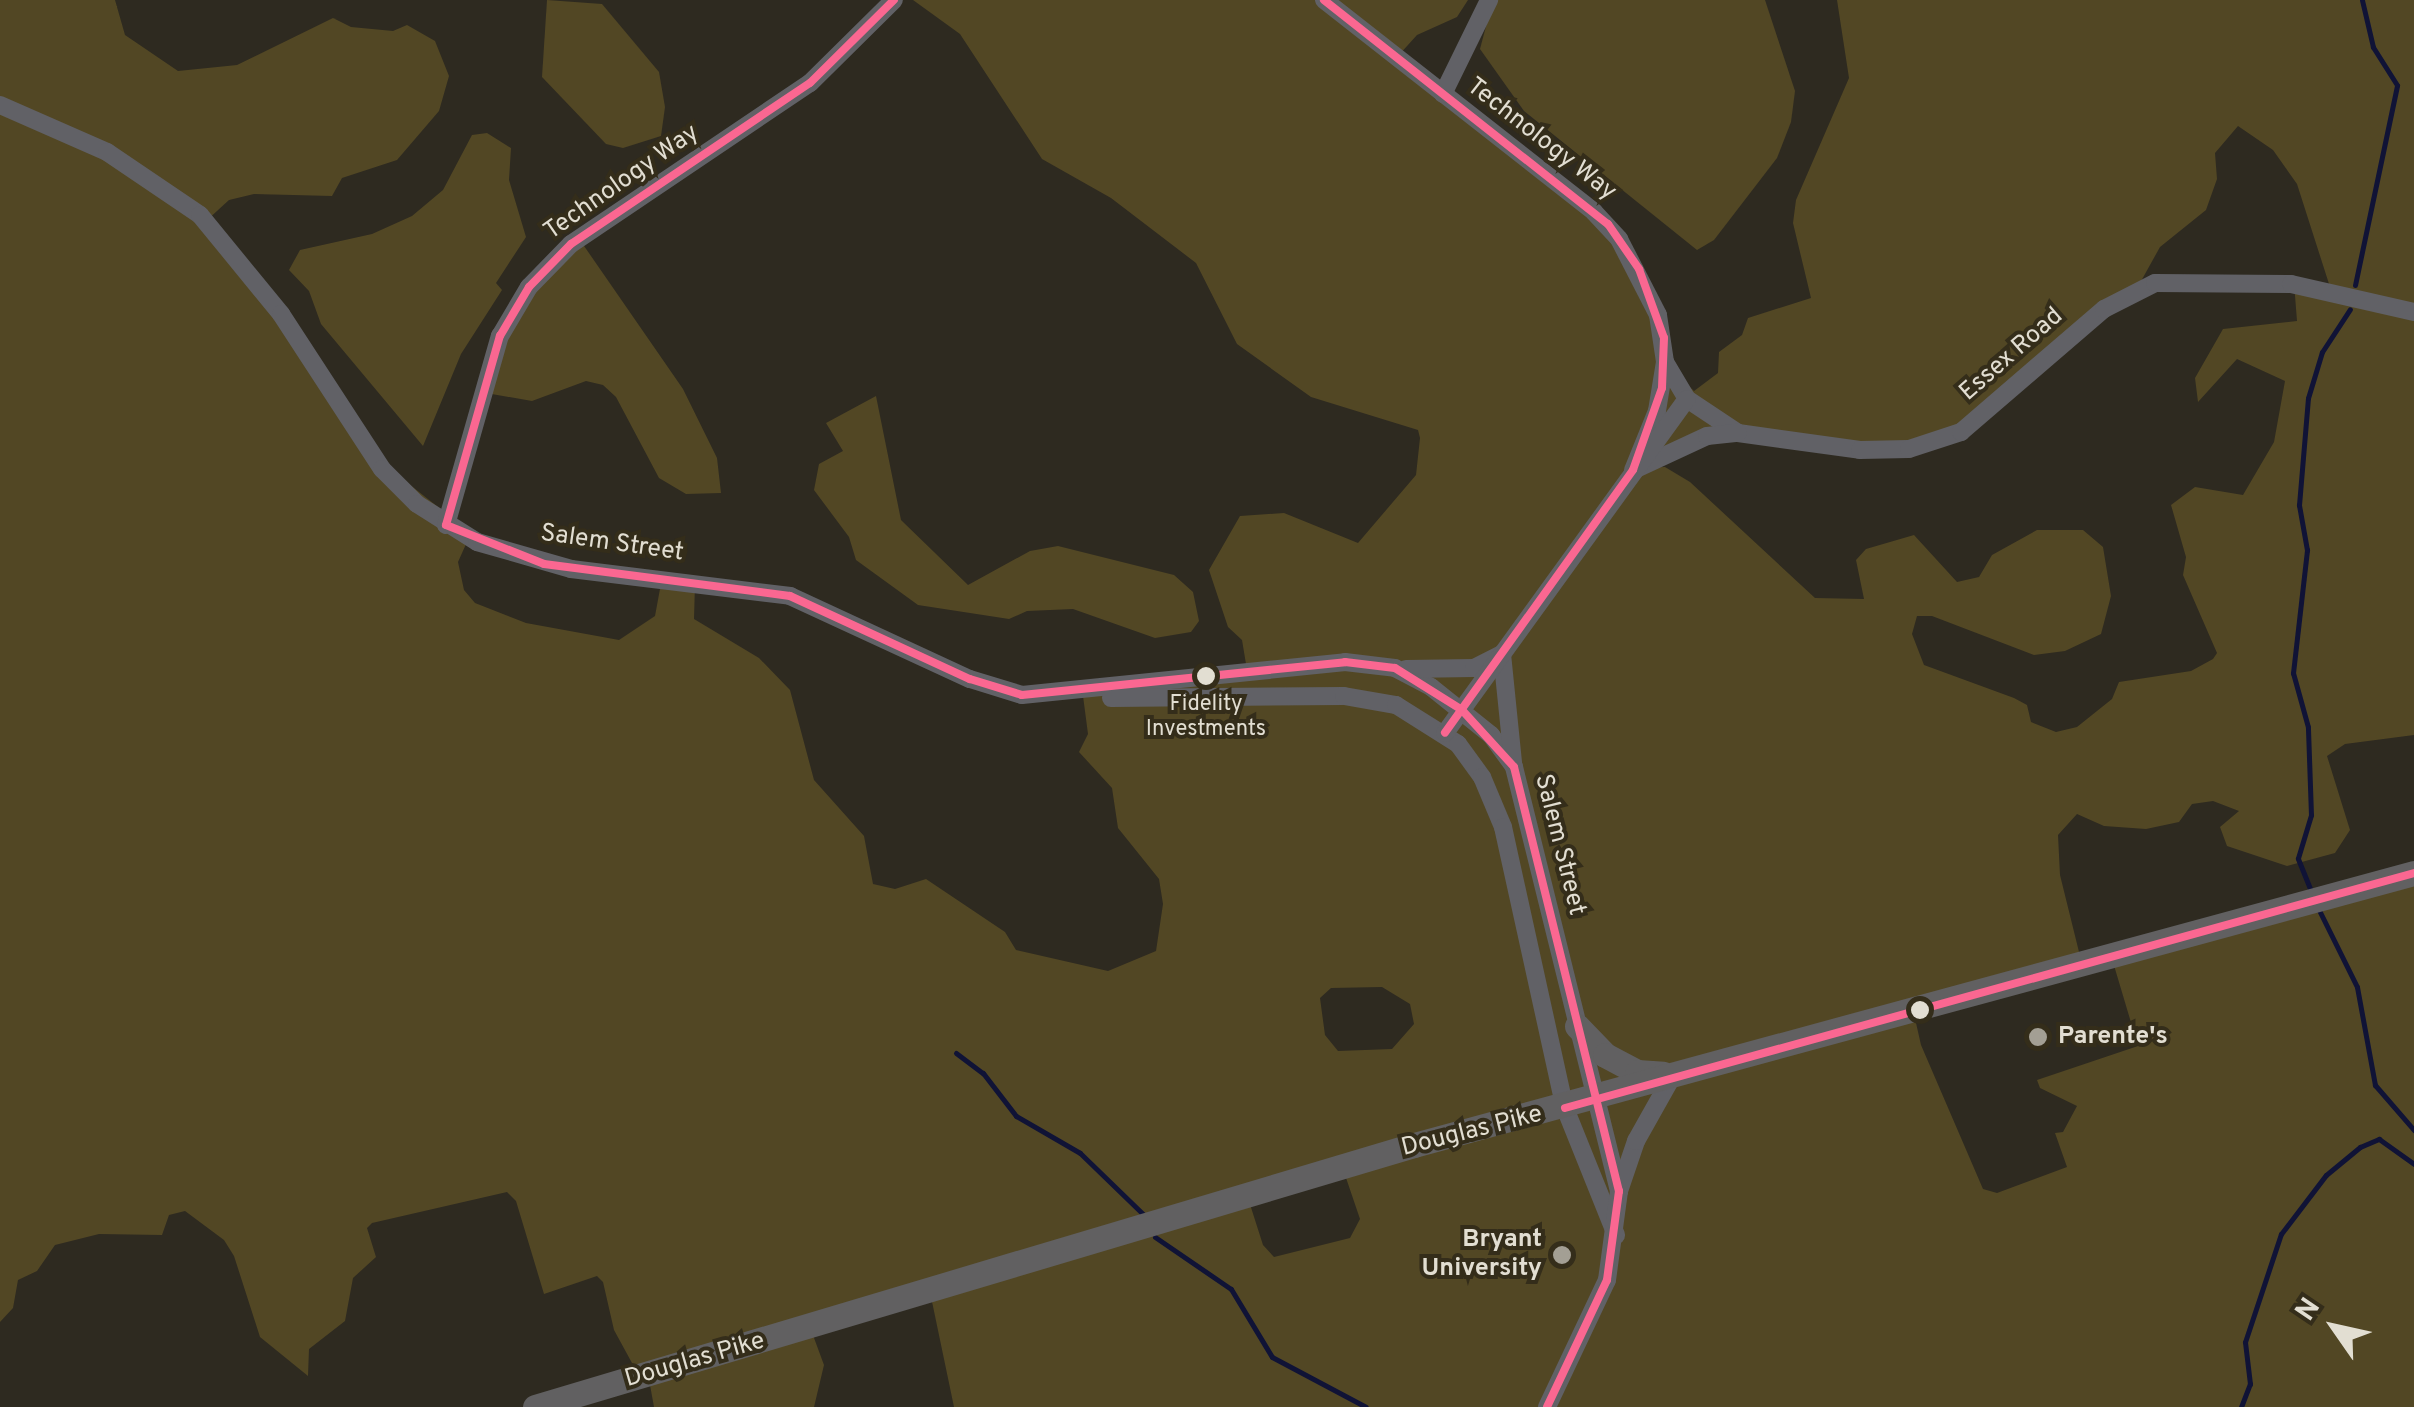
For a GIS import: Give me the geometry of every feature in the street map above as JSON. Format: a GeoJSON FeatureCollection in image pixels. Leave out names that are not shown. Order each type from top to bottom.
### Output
{"type":"FeatureCollection","features":[{"type":"Feature","properties":{"kind":"main road","name":"Douglas Pike"},"geometry":{"type":"LineString","coordinates":[[534,1407],[1414,1146],[1592,1102],[1673,1075],[2414,873]]}},
{"type":"Feature","properties":{"kind":"main road"},"geometry":{"type":"LineString","coordinates":[[1578,1026],[1606,1055],[1638,1072],[1673,1075]]}},
{"type":"Feature","properties":{"kind":"street","name":"Technology Way"},"geometry":{"type":"LineString","coordinates":[[446,525],[500,336],[529,286],[571,244],[810,83],[894,0]]}},
{"type":"Feature","properties":{"kind":"street","name":"Technology Way"},"geometry":{"type":"LineString","coordinates":[[1324,0],[1608,224],[1650,292],[1665,362]]}},
{"type":"Feature","properties":{"kind":"street"},"geometry":{"type":"LineString","coordinates":[[1442,94],[1490,0]]}},
{"type":"Feature","properties":{"kind":"street","name":"Salem Street"},"geometry":{"type":"LineString","coordinates":[[0,105],[107,152],[200,215],[281,314],[382,469],[446,525],[544,564],[768,590],[998,690],[1045,698],[1345,662],[1396,668],[1462,710],[1514,768],[1578,1026],[1592,1102],[1619,1192]]}},
{"type":"Feature","properties":{"kind":"street","name":"Essex Road"},"geometry":{"type":"LineString","coordinates":[[1665,362],[1687,399],[1738,432],[1860,450],[1909,449],[1961,432],[2104,309],[2155,283],[2291,284],[2414,312]]}},
{"type":"Feature","properties":{"kind":"street"},"geometry":{"type":"LineString","coordinates":[[1633,470],[1656,411],[1665,362]]}},
{"type":"Feature","properties":{"kind":"street"},"geometry":{"type":"LineString","coordinates":[[1444,732],[1687,399]]}},
{"type":"Feature","properties":{"kind":"street"},"geometry":{"type":"LineString","coordinates":[[1633,470],[1707,436],[1738,432]]}},
{"type":"Feature","properties":{"kind":"street"},"geometry":{"type":"LineString","coordinates":[[1396,668],[1474,668],[1502,654]]}},
{"type":"Feature","properties":{"kind":"street"},"geometry":{"type":"LineString","coordinates":[[1502,654],[1514,768]]}},
{"type":"Feature","properties":{"kind":"street","name":"Salem Street"},"geometry":{"type":"LineString","coordinates":[[1083,693],[1229,700],[1344,696],[1396,704],[1444,732],[1482,777],[1503,827],[1565,1108],[1616,1235]]}},
{"type":"Feature","properties":{"kind":"street"},"geometry":{"type":"LineString","coordinates":[[1547,1407],[1607,1280],[1619,1192],[1636,1141],[1673,1075]]}},
{"type":"Feature","properties":{"kind":"shaded area"},"geometry":{"type":"Polygon","coordinates":[[[0,0],[115,0],[125,35],[178,71],[237,65],[333,18],[351,27],[393,31],[407,25],[435,41],[449,76],[439,111],[397,160],[342,178],[332,196],[254,194],[229,200],[205,222],[236,252],[367,451],[471,533],[458,562],[464,590],[475,603],[526,623],[619,640],[655,616],[662,578],[695,584],[694,619],[759,658],[790,690],[814,780],[864,836],[873,884],[895,889],[926,879],[1005,932],[1016,950],[1108,971],[1156,951],[1163,904],[1159,879],[1118,828],[1112,788],[1079,752],[1088,734],[1083,696],[1248,676],[1242,640],[1228,627],[1209,570],[1240,516],[1284,513],[1358,543],[1416,475],[1420,438],[1418,430],[1311,397],[1237,344],[1196,263],[1111,198],[1042,159],[960,34],[913,0],[1468,0],[1457,17],[1417,35],[1398,56],[1601,219],[1636,266],[1673,371],[1694,391],[1718,373],[1719,352],[1742,335],[1748,318],[1811,298],[1793,223],[1796,200],[1849,78],[1837,0],[2414,0],[2414,735],[2345,744],[2327,756],[2350,830],[2335,853],[2287,866],[2227,846],[2220,827],[2239,811],[2213,801],[2192,804],[2179,822],[2146,829],[2104,826],[2077,814],[2058,835],[2060,875],[2080,956],[1914,1014],[1921,1045],[1983,1189],[1997,1193],[2067,1167],[2055,1133],[2063,1132],[2077,1106],[2040,1088],[2037,1080],[2138,1046],[2110,952],[2414,872],[2414,1407],[954,1407],[930,1292],[810,1327],[824,1365],[814,1407],[654,1407],[648,1374],[638,1374],[614,1330],[603,1282],[597,1276],[544,1294],[516,1201],[507,1192],[372,1223],[367,1228],[376,1257],[353,1278],[345,1321],[309,1349],[308,1376],[260,1337],[234,1256],[224,1240],[185,1211],[169,1215],[162,1235],[99,1234],[55,1245],[37,1271],[18,1280],[13,1308],[0,1322],[0,0]],[[2238,126],[2215,153],[2217,179],[2206,210],[2160,247],[2140,283],[1937,442],[1855,445],[1726,424],[1633,468],[1665,467],[1690,482],[1815,598],[1864,599],[1856,560],[1866,549],[1914,535],[1957,582],[1979,577],[1992,555],[2037,530],[2083,530],[2103,547],[2111,596],[2101,634],[2065,651],[2034,655],[1932,616],[1917,616],[1912,634],[1924,665],[2014,698],[2027,705],[2031,722],[2056,732],[2077,727],[2112,699],[2119,682],[2191,671],[2213,659],[2217,653],[2183,575],[2186,557],[2171,505],[2195,487],[2243,495],[2274,442],[2285,381],[2237,359],[2198,402],[2195,378],[2223,329],[2297,321],[2294,283],[2330,287],[2297,184],[2273,150],[2238,126]],[[1382,987],[1331,988],[1320,998],[1325,1035],[1338,1051],[1392,1049],[1414,1024],[1410,1004],[1382,987]],[[1344,1172],[1248,1198],[1263,1245],[1274,1257],[1350,1238],[1360,1219],[1344,1172]]]}},
{"type":"Feature","properties":{"kind":"shaded area"},"geometry":{"type":"Polygon","coordinates":[[[547,0],[602,4],[659,72],[665,107],[661,136],[623,148],[606,144],[542,77],[547,0]]]}},
{"type":"Feature","properties":{"kind":"shaded area"},"geometry":{"type":"Polygon","coordinates":[[[1493,0],[1765,0],[1795,91],[1791,122],[1777,158],[1714,240],[1697,250],[1524,111],[1480,49],[1493,0]]]}},
{"type":"Feature","properties":{"kind":"shaded area"},"geometry":{"type":"Polygon","coordinates":[[[487,133],[511,148],[509,180],[526,237],[496,283],[502,290],[461,354],[423,446],[321,324],[309,291],[289,270],[300,250],[372,234],[412,216],[443,190],[472,135],[487,133]]]}},
{"type":"Feature","properties":{"kind":"shaded area"},"geometry":{"type":"Polygon","coordinates":[[[582,243],[683,389],[717,458],[721,493],[686,494],[659,478],[616,397],[603,385],[586,381],[532,401],[486,393],[499,331],[582,243]]]}},
{"type":"Feature","properties":{"kind":"shaded area"},"geometry":{"type":"Polygon","coordinates":[[[876,396],[901,520],[968,585],[1030,551],[1058,546],[1174,575],[1193,592],[1199,621],[1191,632],[1155,638],[1073,609],[1027,611],[1009,619],[918,605],[856,560],[849,537],[814,490],[819,464],[843,451],[826,423],[876,396]]]}},
{"type":"Feature","properties":{"kind":"waterway"},"geometry":{"type":"LineString","coordinates":[[2355,285],[2397,85],[2373,47],[2362,0]]}},
{"type":"Feature","properties":{"kind":"waterway"},"geometry":{"type":"LineString","coordinates":[[2311,891],[2298,858],[2311,815],[2308,727],[2293,673],[2307,550],[2299,505],[2308,398],[2322,352],[2350,309]]}},
{"type":"Feature","properties":{"kind":"waterway"},"geometry":{"type":"LineString","coordinates":[[2317,906],[2357,987],[2375,1085],[2414,1130]]}},
{"type":"Feature","properties":{"kind":"waterway"},"geometry":{"type":"LineString","coordinates":[[956,1053],[983,1073],[1016,1116],[1080,1153],[1143,1214]]}},
{"type":"Feature","properties":{"kind":"waterway"},"geometry":{"type":"LineString","coordinates":[[2241,1407],[2250,1384],[2245,1342],[2281,1234],[2326,1175],[2360,1147],[2379,1139],[2414,1164]]}},
{"type":"Feature","properties":{"kind":"waterway"},"geometry":{"type":"LineString","coordinates":[[1155,1237],[1231,1289],[1272,1357],[1366,1407]]}},
{"type":"Feature","properties":{"kind":"transit line"},"geometry":{"type":"LineString","coordinates":[[446,525],[500,336],[529,287],[571,244],[810,83],[894,0]]}},
{"type":"Feature","properties":{"kind":"transit line"},"geometry":{"type":"LineString","coordinates":[[1324,0],[1608,224],[1639,269],[1664,338],[1662,388],[1633,470],[1445,733]]}},
{"type":"Feature","properties":{"kind":"transit line"},"geometry":{"type":"LineString","coordinates":[[446,525],[544,564],[790,596],[970,679],[1022,695],[1345,662],[1395,668],[1462,710],[1514,767],[1619,1191],[1607,1280],[1547,1407]]}},
{"type":"Feature","properties":{"kind":"transit line"},"geometry":{"type":"LineString","coordinates":[[1565,1108],[2414,873]]}},
{"type":"Feature","properties":{"kind":"place","name":"Fidelity Investments"},"geometry":{"type":"Point","coordinates":[1206,676]}},
{"type":"Feature","properties":{"kind":"place","name":"Parente's"},"geometry":{"type":"Point","coordinates":[2038,1037]}},
{"type":"Feature","properties":{"kind":"place","name":"Bryant University"},"geometry":{"type":"Point","coordinates":[1562,1255]}}]}
